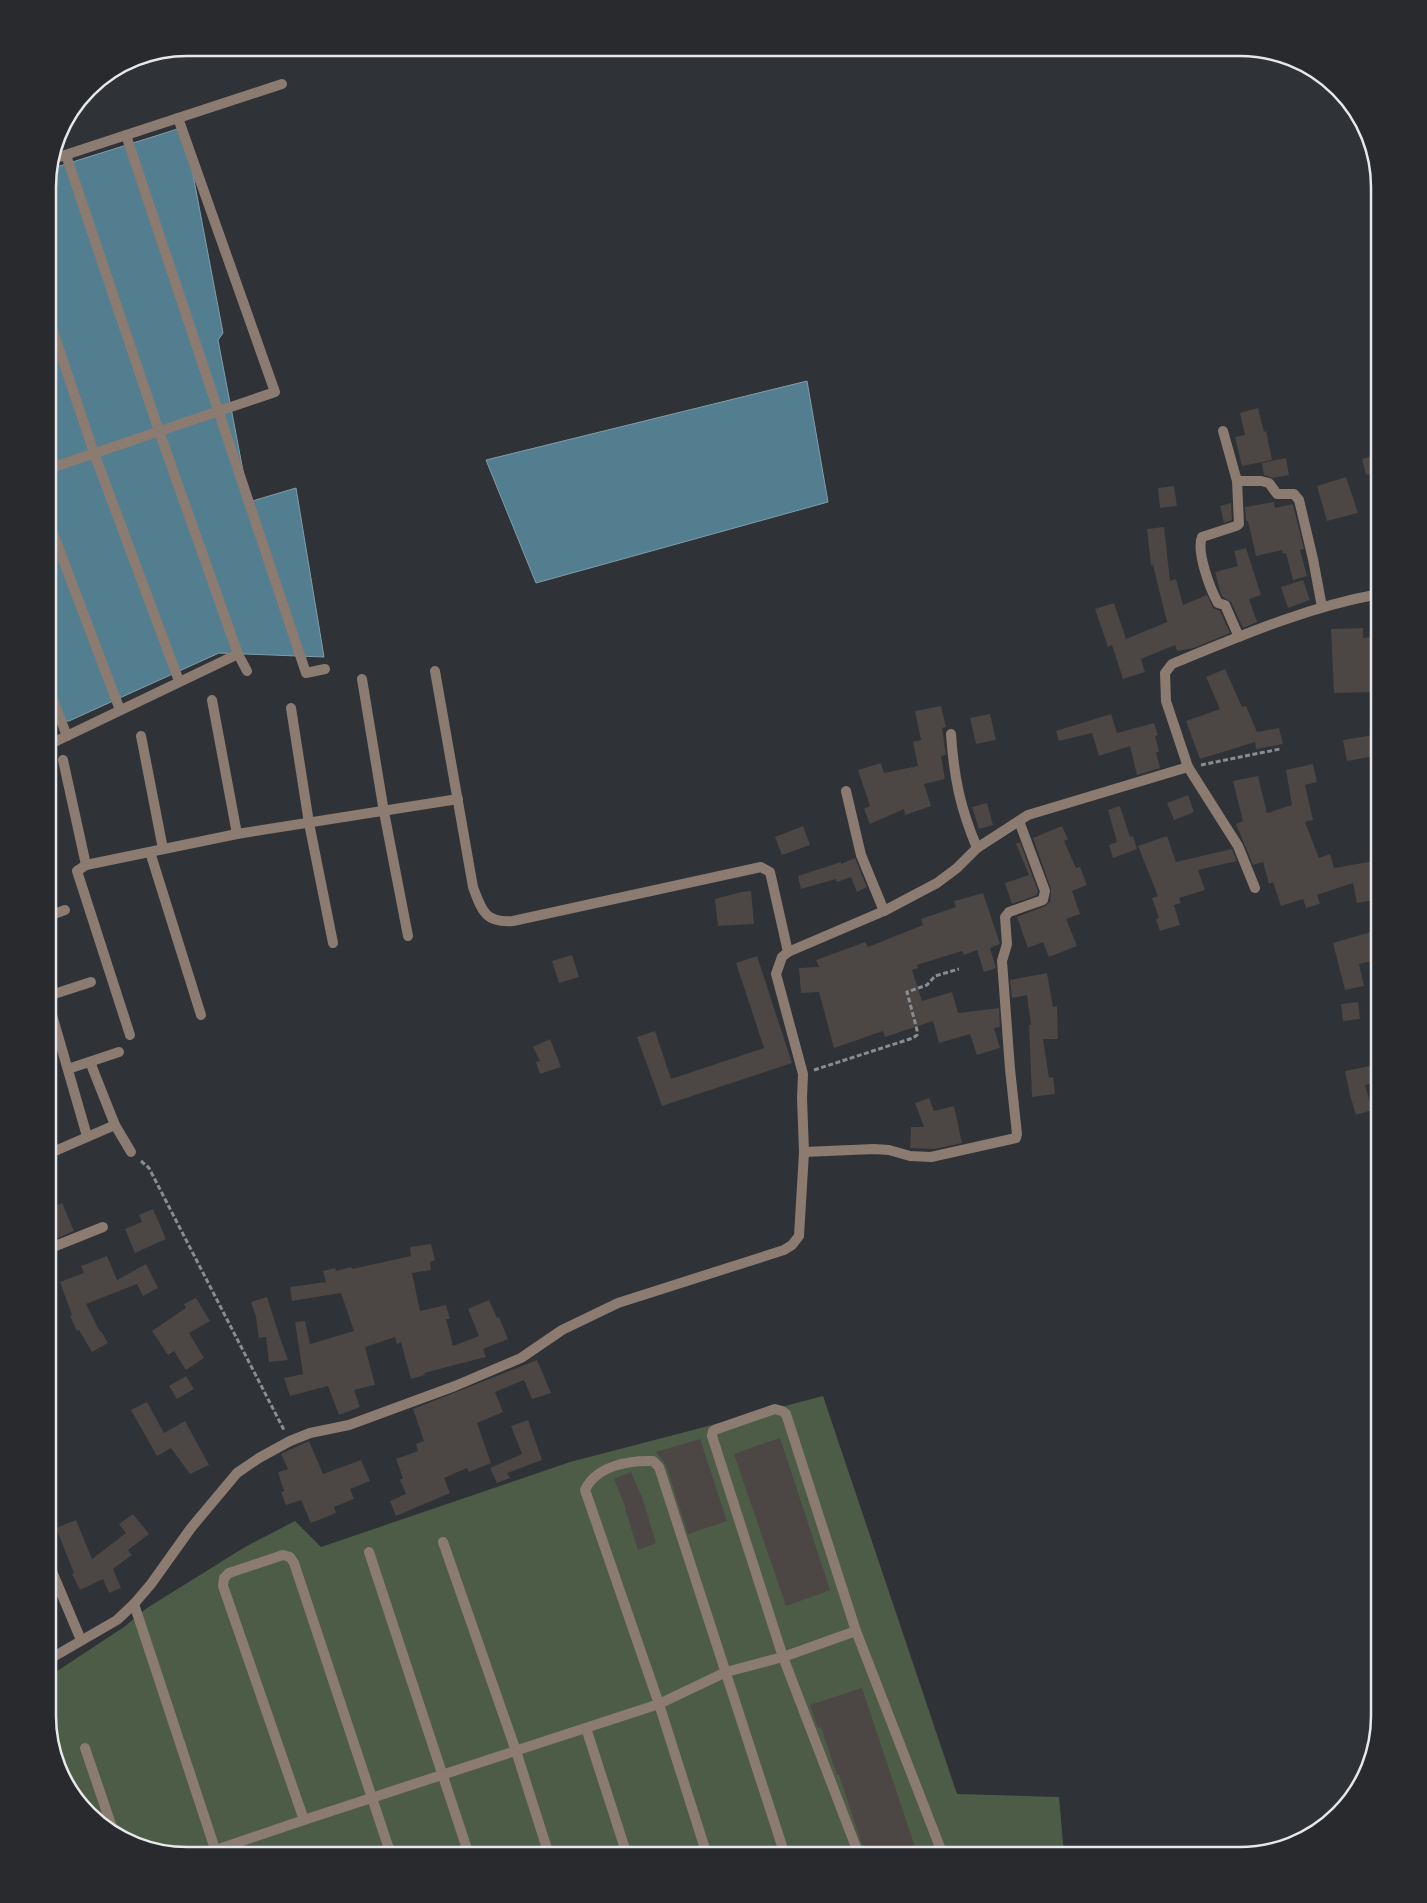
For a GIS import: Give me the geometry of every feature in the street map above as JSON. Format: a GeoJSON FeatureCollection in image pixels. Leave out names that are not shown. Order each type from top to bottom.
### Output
{"type":"FeatureCollection","features":[{"type":"Feature","properties":{"kind":"street"},"geometry":{"type":"LineString","coordinates":[[60,157],[282,84]]}},
{"type":"Feature","properties":{"kind":"street"},"geometry":{"type":"LineString","coordinates":[[57,466],[274,392],[178,118]]}},
{"type":"Feature","properties":{"kind":"street"},"geometry":{"type":"LineString","coordinates":[[126,135],[306,673],[325,669]]}},
{"type":"Feature","properties":{"kind":"street"},"geometry":{"type":"LineString","coordinates":[[66,155],[159,431],[238,654],[247,671]]}},
{"type":"Feature","properties":{"kind":"street"},"geometry":{"type":"LineString","coordinates":[[57,342],[94,453],[179,681]]}},
{"type":"Feature","properties":{"kind":"street"},"geometry":{"type":"LineString","coordinates":[[1223,431],[1237,481],[1239,524],[1202,537],[1200,549],[1214,594],[1218,602],[1224,605],[1239,637]]}},
{"type":"Feature","properties":{"kind":"street"},"geometry":{"type":"LineString","coordinates":[[1237,481],[1261,481],[1269,484],[1277,494],[1294,494],[1299,500],[1322,607]]}},
{"type":"Feature","properties":{"kind":"street"},"geometry":{"type":"LineString","coordinates":[[57,543],[120,710]]}},
{"type":"Feature","properties":{"kind":"street"},"geometry":{"type":"LineString","coordinates":[[1254,888],[1238,846],[1188,767],[1166,702],[1165,672],[1172,664],[1239,637],[1322,607],[1371,596]]}},
{"type":"Feature","properties":{"kind":"street"},"geometry":{"type":"LineString","coordinates":[[57,741],[238,654]]}},
{"type":"Feature","properties":{"kind":"street"},"geometry":{"type":"LineString","coordinates":[[435,671],[473,888],[482,910],[499,922],[513,921],[761,867],[770,872],[788,952]]}},
{"type":"Feature","properties":{"kind":"street"},"geometry":{"type":"LineString","coordinates":[[362,678],[384,812],[408,936]]}},
{"type":"Feature","properties":{"kind":"street"},"geometry":{"type":"LineString","coordinates":[[212,700],[237,834]]}},
{"type":"Feature","properties":{"kind":"street"},"geometry":{"type":"LineString","coordinates":[[291,708],[309,822],[333,943]]}},
{"type":"Feature","properties":{"kind":"street"},"geometry":{"type":"LineString","coordinates":[[57,709],[67,736]]}},
{"type":"Feature","properties":{"kind":"street"},"geometry":{"type":"LineString","coordinates":[[951,734],[953,768],[957,791],[964,818],[977,848]]}},
{"type":"Feature","properties":{"kind":"street"},"geometry":{"type":"LineString","coordinates":[[141,736],[163,849]]}},
{"type":"Feature","properties":{"kind":"street"},"geometry":{"type":"LineString","coordinates":[[63,760],[86,865]]}},
{"type":"Feature","properties":{"kind":"street"},"geometry":{"type":"LineString","coordinates":[[56,1655],[117,1620],[134,1604],[151,1584],[191,1528],[237,1474],[259,1458],[290,1441],[310,1433],[349,1425],[463,1383],[521,1358],[562,1330],[618,1303],[784,1250],[792,1245],[799,1236],[804,1152],[803,1074],[776,974],[782,957],[788,952],[884,912],[937,883],[957,868],[977,848],[1028,815],[1188,767]]}},
{"type":"Feature","properties":{"kind":"street"},"geometry":{"type":"LineString","coordinates":[[846,791],[861,855],[884,912]]}},
{"type":"Feature","properties":{"kind":"street"},"geometry":{"type":"LineString","coordinates":[[130,1035],[77,871],[86,865],[237,834],[458,799]]}},
{"type":"Feature","properties":{"kind":"street"},"geometry":{"type":"LineString","coordinates":[[804,1152],[874,1149],[890,1150],[910,1156],[931,1157],[1016,1138],[1018,1134],[1010,1068],[1002,961],[1007,944],[1005,916],[1009,912],[1043,900],[1045,891],[1019,821]]}},
{"type":"Feature","properties":{"kind":"street"},"geometry":{"type":"LineString","coordinates":[[150,852],[201,1016]]}},
{"type":"Feature","properties":{"kind":"street"},"geometry":{"type":"LineString","coordinates":[[57,913],[65,910]]}},
{"type":"Feature","properties":{"kind":"street"},"geometry":{"type":"LineString","coordinates":[[56,993],[91,982]]}},
{"type":"Feature","properties":{"kind":"street"},"geometry":{"type":"LineString","coordinates":[[56,1030],[87,1136]]}},
{"type":"Feature","properties":{"kind":"street"},"geometry":{"type":"LineString","coordinates":[[68,1069],[119,1052]]}},
{"type":"Feature","properties":{"kind":"street"},"geometry":{"type":"LineString","coordinates":[[90,1062],[115,1125],[130,1152]]}},
{"type":"Feature","properties":{"kind":"street"},"geometry":{"type":"LineString","coordinates":[[56,1150],[115,1125]]}},
{"type":"Feature","properties":{"kind":"street"},"geometry":{"type":"LineString","coordinates":[[56,1246],[103,1227]]}},
{"type":"Feature","properties":{"kind":"street"},"geometry":{"type":"LineString","coordinates":[[856,1847],[783,1657],[712,1436],[713,1431],[717,1429],[775,1409],[786,1414],[856,1631],[940,1847]]}},
{"type":"Feature","properties":{"kind":"street"},"geometry":{"type":"LineString","coordinates":[[704,1847],[659,1704],[585,1490],[589,1480],[618,1464],[653,1461],[659,1467],[782,1847]]}},
{"type":"Feature","properties":{"kind":"street"},"geometry":{"type":"LineString","coordinates":[[443,1542],[516,1751],[546,1847]]}},
{"type":"Feature","properties":{"kind":"street"},"geometry":{"type":"LineString","coordinates":[[369,1552],[466,1847]]}},
{"type":"Feature","properties":{"kind":"street"},"geometry":{"type":"LineString","coordinates":[[304,1820],[223,1586],[224,1578],[230,1573],[283,1555],[290,1557],[294,1562],[388,1847]]}},
{"type":"Feature","properties":{"kind":"street"},"geometry":{"type":"LineString","coordinates":[[56,1581],[81,1640]]}},
{"type":"Feature","properties":{"kind":"street"},"geometry":{"type":"LineString","coordinates":[[134,1604],[214,1847]]}},
{"type":"Feature","properties":{"kind":"street"},"geometry":{"type":"LineString","coordinates":[[232,1847],[304,1820],[659,1704],[726,1672],[783,1657],[856,1631]]}},
{"type":"Feature","properties":{"kind":"street"},"geometry":{"type":"LineString","coordinates":[[586,1728],[624,1847]]}},
{"type":"Feature","properties":{"kind":"street"},"geometry":{"type":"LineString","coordinates":[[85,1748],[110,1821]]}},
{"type":"Feature","properties":{"kind":"path"},"geometry":{"type":"LineString","coordinates":[[1188,767],[1280,749]]}},
{"type":"Feature","properties":{"kind":"path"},"geometry":{"type":"LineString","coordinates":[[803,1074],[917,1036],[907,992],[927,985],[935,976],[959,969]]}},
{"type":"Feature","properties":{"kind":"path"},"geometry":{"type":"LineString","coordinates":[[130,1152],[149,1168],[290,1441]]}},
{"type":"Feature","properties":{"kind":"green space"},"geometry":{"type":"Polygon","coordinates":[[[823,1396],[957,1794],[1059,1797],[1063,1847],[171,1846],[137,1837],[115,1825],[89,1802],[78,1788],[66,1766],[57,1732],[56,1672],[124,1627],[147,1608],[245,1547],[295,1521],[321,1547],[570,1462],[823,1396]]]}},
{"type":"Feature","properties":{"kind":"water"},"geometry":{"type":"Polygon","coordinates":[[[184,127],[223,333],[218,340],[249,502],[296,488],[324,657],[219,653],[69,721],[57,721],[58,166],[184,127]]]}},
{"type":"Feature","properties":{"kind":"water"},"geometry":{"type":"Polygon","coordinates":[[[807,381],[828,502],[536,583],[486,460],[807,381]]]}},
{"type":"Feature","properties":{"kind":"building"},"geometry":{"type":"Polygon","coordinates":[[[1258,408],[1264,432],[1266,431],[1272,460],[1242,466],[1235,437],[1245,435],[1240,413],[1258,408]]]}},
{"type":"Feature","properties":{"kind":"building"},"geometry":{"type":"Polygon","coordinates":[[[1371,456],[1371,474],[1366,475],[1362,459],[1371,456]]]}},
{"type":"Feature","properties":{"kind":"building"},"geometry":{"type":"Polygon","coordinates":[[[1286,458],[1289,475],[1273,478],[1264,475],[1262,463],[1286,458]]]}},
{"type":"Feature","properties":{"kind":"building"},"geometry":{"type":"Polygon","coordinates":[[[1346,477],[1358,513],[1327,521],[1317,486],[1346,477]]]}},
{"type":"Feature","properties":{"kind":"building"},"geometry":{"type":"Polygon","coordinates":[[[1174,486],[1177,506],[1160,508],[1158,488],[1174,486]]]}},
{"type":"Feature","properties":{"kind":"building"},"geometry":{"type":"Polygon","coordinates":[[[1274,502],[1275,508],[1293,504],[1304,549],[1300,550],[1307,576],[1293,580],[1286,553],[1283,554],[1282,550],[1256,556],[1248,521],[1246,521],[1245,507],[1274,502]]]}},
{"type":"Feature","properties":{"kind":"building"},"geometry":{"type":"Polygon","coordinates":[[[1231,503],[1232,520],[1224,523],[1220,506],[1231,503]]]}},
{"type":"Feature","properties":{"kind":"building"},"geometry":{"type":"Polygon","coordinates":[[[1164,527],[1170,581],[1176,579],[1183,605],[1207,595],[1213,608],[1220,611],[1230,633],[1194,648],[1177,651],[1175,645],[1141,659],[1145,672],[1123,679],[1112,645],[1108,647],[1095,609],[1114,603],[1126,639],[1167,622],[1153,565],[1151,565],[1147,529],[1164,527]]]}},
{"type":"Feature","properties":{"kind":"building"},"geometry":{"type":"Polygon","coordinates":[[[1246,548],[1261,595],[1249,599],[1257,622],[1243,628],[1231,602],[1221,594],[1215,572],[1238,566],[1234,551],[1246,548]]]}},
{"type":"Feature","properties":{"kind":"building"},"geometry":{"type":"Polygon","coordinates":[[[1303,580],[1310,600],[1288,608],[1281,587],[1303,580]]]}},
{"type":"Feature","properties":{"kind":"building"},"geometry":{"type":"Polygon","coordinates":[[[1363,628],[1363,638],[1371,637],[1370,692],[1334,693],[1331,629],[1363,628]]]}},
{"type":"Feature","properties":{"kind":"building"},"geometry":{"type":"Polygon","coordinates":[[[1225,669],[1242,707],[1246,706],[1257,732],[1279,728],[1283,744],[1256,749],[1255,742],[1200,759],[1186,721],[1220,709],[1206,677],[1225,669]]]}},
{"type":"Feature","properties":{"kind":"building"},"geometry":{"type":"Polygon","coordinates":[[[941,706],[946,727],[942,728],[946,755],[941,756],[945,779],[924,784],[931,806],[905,815],[904,809],[870,824],[864,809],[870,806],[858,770],[881,763],[884,773],[918,766],[913,742],[921,740],[915,711],[941,706]]]}},
{"type":"Feature","properties":{"kind":"building"},"geometry":{"type":"Polygon","coordinates":[[[990,714],[996,740],[976,744],[970,718],[990,714]]]}},
{"type":"Feature","properties":{"kind":"building"},"geometry":{"type":"Polygon","coordinates":[[[1111,714],[1117,733],[1154,723],[1158,735],[1155,736],[1160,768],[1137,775],[1130,746],[1099,756],[1092,733],[1059,741],[1056,731],[1111,714]]]}},
{"type":"Feature","properties":{"kind":"building"},"geometry":{"type":"Polygon","coordinates":[[[1371,735],[1371,757],[1347,761],[1343,740],[1371,735]]]}},
{"type":"Feature","properties":{"kind":"building"},"geometry":{"type":"Polygon","coordinates":[[[1313,764],[1317,782],[1305,785],[1313,820],[1305,822],[1319,858],[1330,854],[1334,868],[1371,862],[1371,901],[1357,903],[1353,883],[1317,895],[1320,904],[1306,908],[1303,899],[1281,906],[1273,882],[1269,884],[1263,862],[1253,865],[1236,824],[1243,821],[1233,781],[1258,776],[1267,813],[1292,805],[1286,770],[1313,764]]]}},
{"type":"Feature","properties":{"kind":"building"},"geometry":{"type":"Polygon","coordinates":[[[1188,795],[1194,812],[1174,820],[1167,803],[1188,795]]]}},
{"type":"Feature","properties":{"kind":"building"},"geometry":{"type":"Polygon","coordinates":[[[987,803],[993,825],[979,829],[972,807],[987,803]]]}},
{"type":"Feature","properties":{"kind":"building"},"geometry":{"type":"Polygon","coordinates":[[[1120,806],[1130,837],[1133,836],[1137,849],[1113,858],[1109,845],[1117,842],[1108,810],[1120,806]]]}},
{"type":"Feature","properties":{"kind":"building"},"geometry":{"type":"Polygon","coordinates":[[[803,826],[810,845],[782,855],[775,837],[803,826]]]}},
{"type":"Feature","properties":{"kind":"building"},"geometry":{"type":"Polygon","coordinates":[[[1062,826],[1068,839],[1064,841],[1076,868],[1080,867],[1087,885],[1072,891],[1080,914],[1066,919],[1077,946],[1049,957],[1043,942],[1028,948],[1017,917],[1045,906],[1050,902],[1051,889],[1033,838],[1062,826]]]}},
{"type":"Feature","properties":{"kind":"building"},"geometry":{"type":"Polygon","coordinates":[[[1167,836],[1176,862],[1232,849],[1237,861],[1198,870],[1205,890],[1179,898],[1181,903],[1174,905],[1180,925],[1160,931],[1156,919],[1159,918],[1152,898],[1158,896],[1138,846],[1167,836]]]}},
{"type":"Feature","properties":{"kind":"building"},"geometry":{"type":"Polygon","coordinates":[[[1020,842],[1038,891],[1037,895],[1012,904],[1005,883],[1029,875],[1016,844],[1020,842]]]}},
{"type":"Feature","properties":{"kind":"building"},"geometry":{"type":"Polygon","coordinates":[[[855,858],[867,887],[857,892],[851,877],[837,882],[836,879],[801,889],[798,876],[841,862],[841,864],[855,858]]]}},
{"type":"Feature","properties":{"kind":"building"},"geometry":{"type":"Polygon","coordinates":[[[751,891],[754,924],[718,926],[715,899],[751,891]]]}},
{"type":"Feature","properties":{"kind":"building"},"geometry":{"type":"Polygon","coordinates":[[[983,893],[1000,944],[990,948],[996,968],[984,972],[977,950],[964,955],[962,951],[917,965],[918,968],[912,970],[922,1001],[952,992],[958,1013],[999,1008],[1000,1027],[994,1028],[1000,1048],[977,1055],[970,1034],[939,1043],[933,1021],[885,1037],[883,1031],[834,1048],[819,992],[801,993],[799,968],[819,967],[816,960],[865,942],[868,947],[923,925],[921,919],[956,907],[954,901],[983,893]]]}},
{"type":"Feature","properties":{"kind":"building"},"geometry":{"type":"Polygon","coordinates":[[[1371,932],[1371,961],[1359,964],[1364,986],[1345,990],[1333,943],[1371,932]]]}},
{"type":"Feature","properties":{"kind":"building"},"geometry":{"type":"Polygon","coordinates":[[[572,955],[579,977],[559,983],[552,961],[572,955]]]}},
{"type":"Feature","properties":{"kind":"building"},"geometry":{"type":"Polygon","coordinates":[[[757,956],[792,1063],[662,1106],[637,1037],[655,1031],[671,1079],[764,1048],[736,963],[757,956]]]}},
{"type":"Feature","properties":{"kind":"building"},"geometry":{"type":"Polygon","coordinates":[[[1047,973],[1053,1007],[1057,1006],[1058,1039],[1043,1039],[1049,1078],[1053,1077],[1055,1094],[1032,1097],[1029,1025],[1031,1025],[1027,995],[1012,998],[1010,980],[1047,973]]]}},
{"type":"Feature","properties":{"kind":"building"},"geometry":{"type":"Polygon","coordinates":[[[1358,1002],[1360,1019],[1343,1021],[1341,1004],[1358,1002]]]}},
{"type":"Feature","properties":{"kind":"building"},"geometry":{"type":"Polygon","coordinates":[[[550,1039],[561,1067],[540,1074],[536,1062],[540,1061],[533,1047],[550,1039]]]}},
{"type":"Feature","properties":{"kind":"building"},"geometry":{"type":"Polygon","coordinates":[[[1371,1066],[1371,1084],[1365,1085],[1371,1110],[1356,1115],[1345,1071],[1371,1066]]]}},
{"type":"Feature","properties":{"kind":"building"},"geometry":{"type":"Polygon","coordinates":[[[929,1098],[934,1111],[954,1106],[962,1143],[934,1149],[910,1148],[911,1127],[924,1127],[915,1103],[929,1098]]]}},
{"type":"Feature","properties":{"kind":"building"},"geometry":{"type":"Polygon","coordinates":[[[62,1203],[74,1231],[56,1238],[56,1205],[62,1203]]]}},
{"type":"Feature","properties":{"kind":"building"},"geometry":{"type":"Polygon","coordinates":[[[153,1209],[166,1239],[135,1253],[125,1229],[142,1222],[139,1215],[153,1209]]]}},
{"type":"Feature","properties":{"kind":"building"},"geometry":{"type":"Polygon","coordinates":[[[431,1244],[435,1260],[430,1262],[431,1270],[412,1273],[420,1311],[446,1305],[450,1319],[446,1319],[453,1346],[479,1336],[468,1309],[489,1300],[497,1318],[499,1317],[508,1339],[483,1349],[486,1357],[424,1373],[425,1375],[411,1379],[401,1342],[397,1344],[395,1337],[365,1347],[375,1385],[354,1390],[360,1407],[339,1415],[328,1386],[290,1396],[284,1378],[303,1374],[295,1322],[305,1321],[310,1344],[354,1331],[341,1293],[292,1301],[290,1287],[326,1282],[323,1271],[335,1268],[336,1271],[351,1267],[352,1269],[411,1256],[410,1247],[431,1244]]]}},
{"type":"Feature","properties":{"kind":"building"},"geometry":{"type":"Polygon","coordinates":[[[107,1256],[117,1280],[146,1264],[158,1288],[143,1296],[137,1284],[86,1304],[100,1332],[108,1343],[92,1352],[79,1330],[77,1331],[70,1316],[72,1315],[60,1282],[84,1273],[81,1266],[107,1256]]]}},
{"type":"Feature","properties":{"kind":"building"},"geometry":{"type":"Polygon","coordinates":[[[267,1297],[288,1360],[269,1362],[266,1337],[259,1338],[256,1317],[251,1302],[267,1297]]]}},
{"type":"Feature","properties":{"kind":"building"},"geometry":{"type":"Polygon","coordinates":[[[196,1298],[210,1321],[189,1333],[204,1358],[186,1370],[174,1351],[168,1355],[152,1331],[186,1308],[184,1304],[196,1298]]]}},
{"type":"Feature","properties":{"kind":"building"},"geometry":{"type":"Polygon","coordinates":[[[537,1360],[551,1393],[532,1399],[524,1380],[495,1392],[503,1412],[477,1423],[491,1463],[469,1472],[467,1468],[444,1478],[450,1493],[396,1516],[390,1501],[406,1494],[400,1480],[403,1478],[396,1459],[418,1451],[416,1444],[424,1441],[413,1409],[537,1360]]]}},
{"type":"Feature","properties":{"kind":"building"},"geometry":{"type":"Polygon","coordinates":[[[186,1376],[194,1389],[177,1399],[169,1386],[186,1376]]]}},
{"type":"Feature","properties":{"kind":"building"},"geometry":{"type":"Polygon","coordinates":[[[147,1402],[164,1433],[185,1421],[209,1465],[190,1474],[171,1448],[157,1456],[131,1410],[147,1402]]]}},
{"type":"Feature","properties":{"kind":"building"},"geometry":{"type":"Polygon","coordinates":[[[528,1420],[542,1460],[507,1473],[510,1478],[497,1483],[490,1468],[522,1454],[511,1426],[528,1420]]]}},
{"type":"Feature","properties":{"kind":"building"},"geometry":{"type":"Polygon","coordinates":[[[780,1438],[830,1590],[786,1606],[734,1454],[780,1438]]]}},
{"type":"Feature","properties":{"kind":"building"},"geometry":{"type":"Polygon","coordinates":[[[700,1439],[727,1521],[688,1534],[666,1465],[656,1452],[700,1439]]]}},
{"type":"Feature","properties":{"kind":"building"},"geometry":{"type":"Polygon","coordinates":[[[309,1441],[323,1474],[361,1460],[370,1481],[350,1489],[354,1499],[334,1507],[336,1513],[311,1523],[301,1500],[286,1505],[281,1492],[284,1491],[278,1472],[288,1469],[281,1454],[309,1441]]]}},
{"type":"Feature","properties":{"kind":"building"},"geometry":{"type":"Polygon","coordinates":[[[631,1472],[643,1500],[656,1543],[638,1550],[626,1509],[614,1479],[631,1472]]]}},
{"type":"Feature","properties":{"kind":"building"},"geometry":{"type":"Polygon","coordinates":[[[133,1514],[149,1534],[128,1550],[132,1555],[113,1569],[121,1588],[109,1593],[103,1579],[80,1590],[72,1574],[74,1573],[56,1528],[76,1520],[92,1559],[126,1533],[119,1524],[133,1514]]]}},
{"type":"Feature","properties":{"kind":"building"},"geometry":{"type":"Polygon","coordinates":[[[862,1688],[915,1847],[863,1847],[839,1775],[837,1775],[821,1727],[818,1728],[810,1705],[862,1688]]]}}]}
